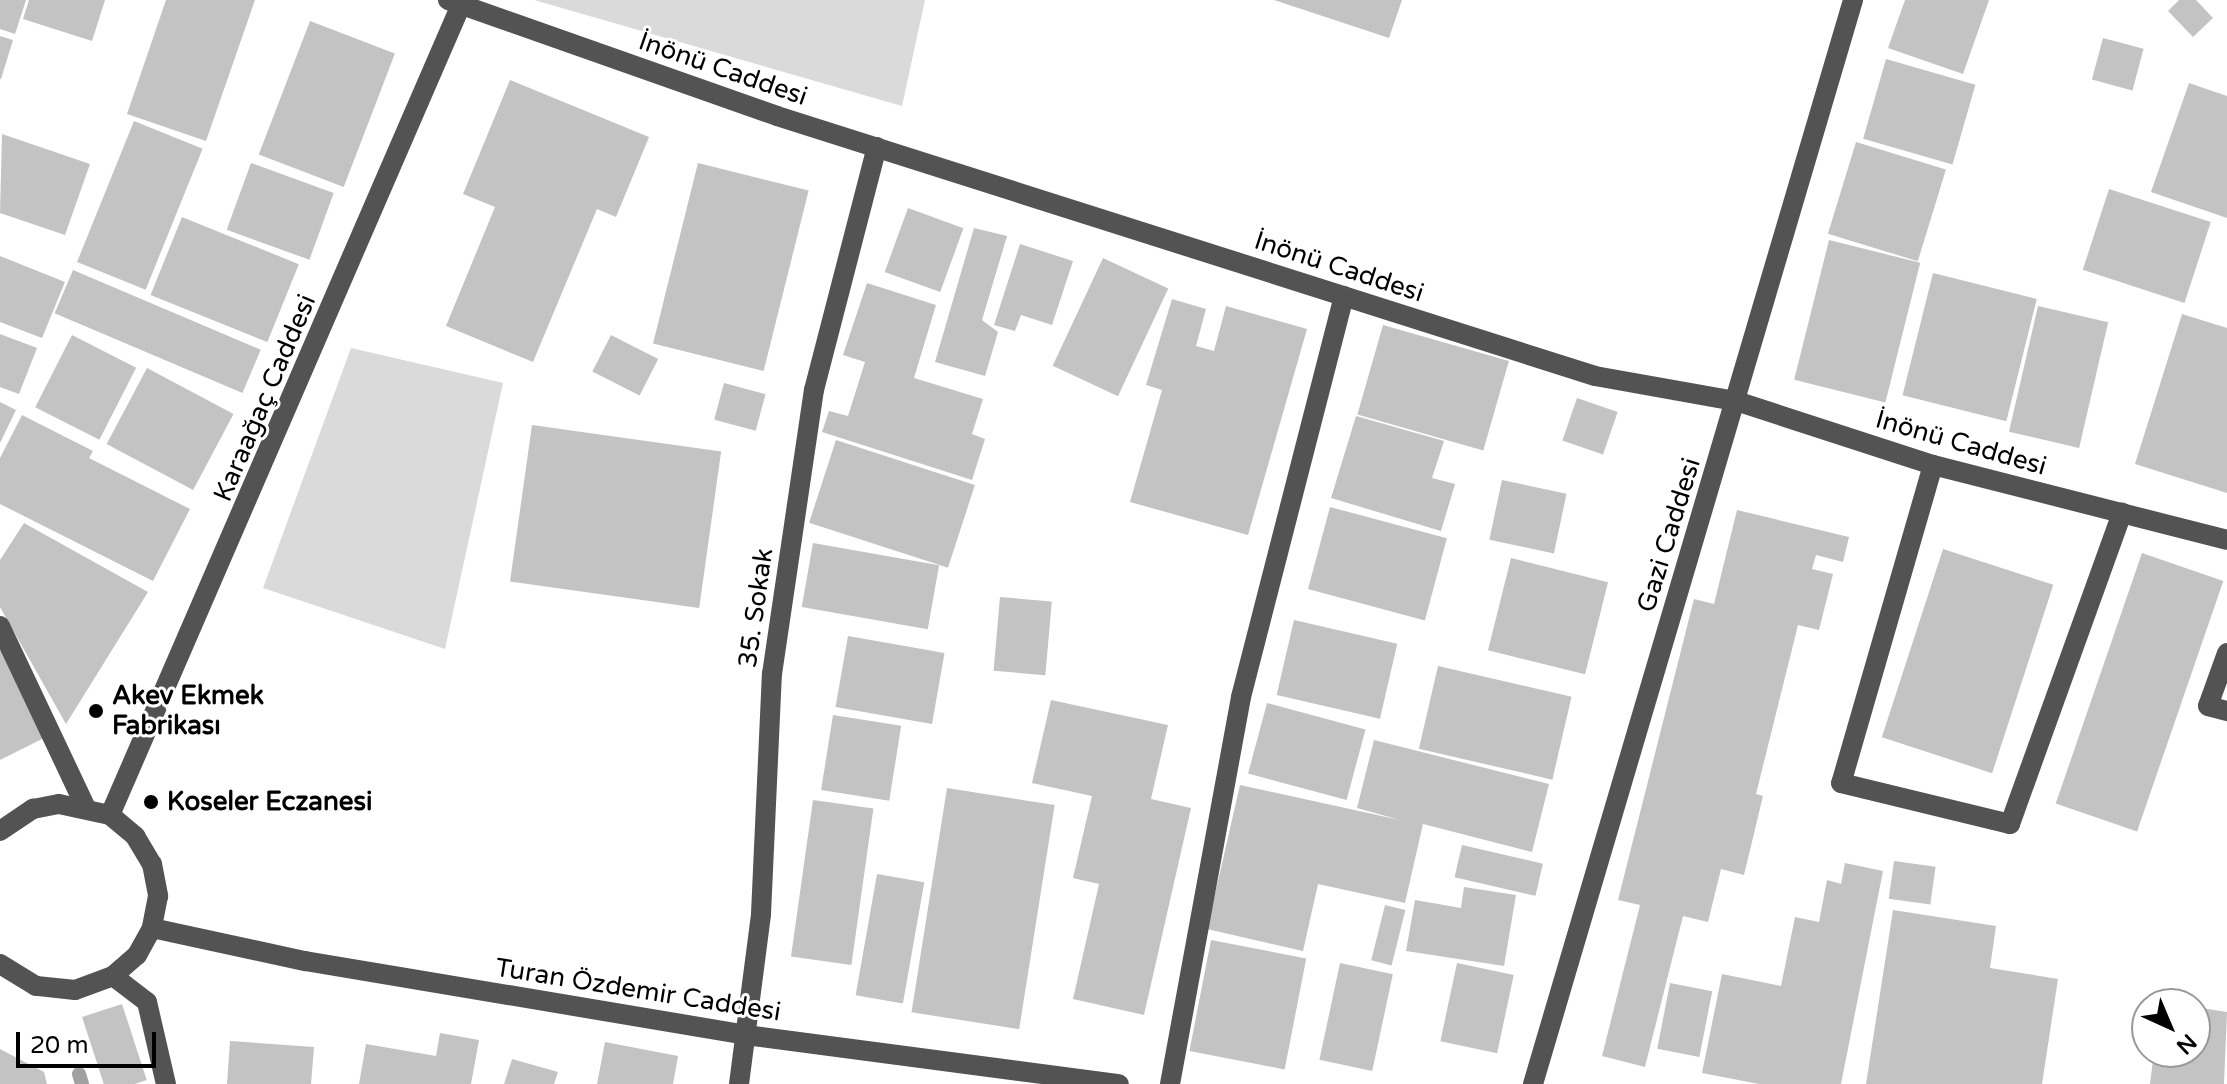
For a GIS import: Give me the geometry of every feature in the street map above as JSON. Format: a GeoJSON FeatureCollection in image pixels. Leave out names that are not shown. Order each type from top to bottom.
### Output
{"type":"FeatureCollection","features":[{"type":"Feature","properties":{"kind":"street","name":"Gazi Caddesi"},"geometry":{"type":"LineString","coordinates":[[1533,1084],[1853,0]]}},
{"type":"Feature","properties":{"kind":"street","name":"İnönü Caddesi"},"geometry":{"type":"LineString","coordinates":[[457,1],[877,147],[1595,376],[1736,401],[1933,465],[2227,540]]}},
{"type":"Feature","properties":{"kind":"street","name":"Karaağaç Caddesi"},"geometry":{"type":"LineString","coordinates":[[110,815],[457,1]]}},
{"type":"Feature","properties":{"kind":"street","name":"35. Sokak"},"geometry":{"type":"LineString","coordinates":[[739,1084],[761,914],[772,674],[809,422],[877,147]]}},
{"type":"Feature","properties":{"kind":"street"},"geometry":{"type":"LineString","coordinates":[[1170,1084],[1241,697],[1344,296]]}},
{"type":"Feature","properties":{"kind":"street"},"geometry":{"type":"LineString","coordinates":[[1933,465],[1841,783],[2010,824],[2122,513]]}},
{"type":"Feature","properties":{"kind":"street"},"geometry":{"type":"LineString","coordinates":[[0,626],[85,806]]}},
{"type":"Feature","properties":{"kind":"street"},"geometry":{"type":"LineString","coordinates":[[2227,653],[2208,706],[2227,711]]}},
{"type":"Feature","properties":{"kind":"street"},"geometry":{"type":"LineString","coordinates":[[0,965],[36,986],[75,990],[113,976],[137,955],[152,928],[158,896],[152,864],[135,836],[110,815],[85,806],[59,804],[3,820]]}},
{"type":"Feature","properties":{"kind":"street","name":"Turan Özdemir Caddesi"},"geometry":{"type":"LineString","coordinates":[[152,928],[305,961],[746,1035],[1119,1084]]}},
{"type":"Feature","properties":{"kind":"street"},"geometry":{"type":"LineString","coordinates":[[113,976],[147,1002],[166,1084]]}},
{"type":"Feature","properties":{"kind":"shaded area"},"geometry":{"type":"Polygon","coordinates":[[[534,0],[925,0],[902,106],[534,0]]]}},
{"type":"Feature","properties":{"kind":"shaded area"},"geometry":{"type":"Polygon","coordinates":[[[351,348],[503,383],[445,649],[263,588],[351,348]]]}},
{"type":"Feature","properties":{"kind":"building"},"geometry":{"type":"Polygon","coordinates":[[[0,0],[26,0],[15,34],[0,29],[0,0]]]}},
{"type":"Feature","properties":{"kind":"building"},"geometry":{"type":"Polygon","coordinates":[[[29,0],[105,0],[92,41],[23,19],[29,0]]]}},
{"type":"Feature","properties":{"kind":"building"},"geometry":{"type":"Polygon","coordinates":[[[166,0],[255,0],[206,141],[127,114],[166,0]]]}},
{"type":"Feature","properties":{"kind":"building"},"geometry":{"type":"Polygon","coordinates":[[[1274,0],[1402,0],[1389,38],[1274,0]]]}},
{"type":"Feature","properties":{"kind":"building"},"geometry":{"type":"Polygon","coordinates":[[[1905,0],[1989,0],[1963,74],[1888,48],[1905,0]]]}},
{"type":"Feature","properties":{"kind":"building"},"geometry":{"type":"Polygon","coordinates":[[[2179,0],[2196,0],[2213,18],[2193,37],[2168,11],[2179,0]]]}},
{"type":"Feature","properties":{"kind":"building"},"geometry":{"type":"Polygon","coordinates":[[[310,21],[395,54],[344,187],[259,155],[310,21]]]}},
{"type":"Feature","properties":{"kind":"building"},"geometry":{"type":"Polygon","coordinates":[[[0,36],[13,40],[1,79],[0,79],[0,36]]]}},
{"type":"Feature","properties":{"kind":"building"},"geometry":{"type":"Polygon","coordinates":[[[2103,38],[2144,49],[2132,90],[2092,80],[2103,38]]]}},
{"type":"Feature","properties":{"kind":"building"},"geometry":{"type":"Polygon","coordinates":[[[1886,59],[1975,85],[1953,164],[1863,139],[1886,59]]]}},
{"type":"Feature","properties":{"kind":"building"},"geometry":{"type":"Polygon","coordinates":[[[510,80],[649,137],[616,217],[597,209],[533,362],[446,326],[495,207],[463,194],[510,80]]]}},
{"type":"Feature","properties":{"kind":"building"},"geometry":{"type":"Polygon","coordinates":[[[2189,83],[2227,96],[2227,218],[2151,192],[2189,83]]]}},
{"type":"Feature","properties":{"kind":"building"},"geometry":{"type":"Polygon","coordinates":[[[134,121],[203,149],[146,290],[77,262],[134,121]]]}},
{"type":"Feature","properties":{"kind":"building"},"geometry":{"type":"Polygon","coordinates":[[[2,134],[90,164],[65,235],[0,213],[2,134]]]}},
{"type":"Feature","properties":{"kind":"building"},"geometry":{"type":"Polygon","coordinates":[[[1856,142],[1946,169],[1918,261],[1828,234],[1856,142]]]}},
{"type":"Feature","properties":{"kind":"building"},"geometry":{"type":"Polygon","coordinates":[[[251,163],[334,193],[309,260],[227,230],[251,163]]]}},
{"type":"Feature","properties":{"kind":"building"},"geometry":{"type":"Polygon","coordinates":[[[698,163],[809,191],[764,371],[653,343],[698,163]]]}},
{"type":"Feature","properties":{"kind":"building"},"geometry":{"type":"Polygon","coordinates":[[[2109,189],[2211,222],[2184,303],[2083,270],[2109,189]]]}},
{"type":"Feature","properties":{"kind":"building"},"geometry":{"type":"Polygon","coordinates":[[[908,208],[963,228],[940,292],[885,272],[908,208]]]}},
{"type":"Feature","properties":{"kind":"building"},"geometry":{"type":"Polygon","coordinates":[[[182,217],[299,264],[267,342],[151,295],[182,217]]]}},
{"type":"Feature","properties":{"kind":"building"},"geometry":{"type":"Polygon","coordinates":[[[974,228],[1007,236],[982,320],[998,332],[985,376],[935,362],[974,228]]]}},
{"type":"Feature","properties":{"kind":"building"},"geometry":{"type":"Polygon","coordinates":[[[1829,240],[1920,263],[1885,402],[1794,380],[1829,240]]]}},
{"type":"Feature","properties":{"kind":"building"},"geometry":{"type":"Polygon","coordinates":[[[1020,244],[1073,261],[1052,325],[1021,315],[1015,331],[994,325],[1020,244]]]}},
{"type":"Feature","properties":{"kind":"building"},"geometry":{"type":"Polygon","coordinates":[[[0,256],[65,282],[42,338],[0,322],[0,256]]]}},
{"type":"Feature","properties":{"kind":"building"},"geometry":{"type":"Polygon","coordinates":[[[1103,258],[1168,288],[1118,396],[1053,366],[1103,258]]]}},
{"type":"Feature","properties":{"kind":"building"},"geometry":{"type":"Polygon","coordinates":[[[73,270],[261,350],[242,393],[55,313],[73,270]]]}},
{"type":"Feature","properties":{"kind":"building"},"geometry":{"type":"Polygon","coordinates":[[[1933,273],[2037,299],[2006,421],[1903,395],[1933,273]]]}},
{"type":"Feature","properties":{"kind":"building"},"geometry":{"type":"Polygon","coordinates":[[[867,283],[936,305],[914,378],[983,399],[972,434],[985,439],[972,480],[822,432],[829,411],[848,416],[865,362],[843,355],[867,283]]]}},
{"type":"Feature","properties":{"kind":"building"},"geometry":{"type":"Polygon","coordinates":[[[1172,299],[1206,309],[1196,346],[1214,351],[1226,306],[1307,329],[1248,535],[1130,502],[1162,390],[1146,385],[1172,299]]]}},
{"type":"Feature","properties":{"kind":"building"},"geometry":{"type":"Polygon","coordinates":[[[2038,306],[2108,322],[2079,448],[2009,432],[2038,306]]]}},
{"type":"Feature","properties":{"kind":"building"},"geometry":{"type":"Polygon","coordinates":[[[2182,314],[2227,328],[2227,493],[2135,464],[2182,314]]]}},
{"type":"Feature","properties":{"kind":"building"},"geometry":{"type":"Polygon","coordinates":[[[1383,325],[1509,361],[1483,451],[1357,414],[1383,325]]]}},
{"type":"Feature","properties":{"kind":"building"},"geometry":{"type":"Polygon","coordinates":[[[0,334],[37,348],[19,394],[0,387],[0,334]]]}},
{"type":"Feature","properties":{"kind":"building"},"geometry":{"type":"Polygon","coordinates":[[[72,335],[136,368],[99,440],[35,407],[72,335]]]}},
{"type":"Feature","properties":{"kind":"building"},"geometry":{"type":"Polygon","coordinates":[[[611,335],[658,359],[640,396],[592,372],[611,335]]]}},
{"type":"Feature","properties":{"kind":"building"},"geometry":{"type":"Polygon","coordinates":[[[147,368],[234,414],[193,490],[107,444],[147,368]]]}},
{"type":"Feature","properties":{"kind":"building"},"geometry":{"type":"Polygon","coordinates":[[[724,383],[766,394],[756,431],[714,420],[724,383]]]}},
{"type":"Feature","properties":{"kind":"building"},"geometry":{"type":"Polygon","coordinates":[[[1577,398],[1618,412],[1603,455],[1562,441],[1577,398]]]}},
{"type":"Feature","properties":{"kind":"building"},"geometry":{"type":"Polygon","coordinates":[[[0,402],[16,410],[0,443],[0,402]]]}},
{"type":"Feature","properties":{"kind":"building"},"geometry":{"type":"Polygon","coordinates":[[[22,415],[93,451],[89,458],[190,509],[153,581],[0,504],[0,458],[22,415]]]}},
{"type":"Feature","properties":{"kind":"building"},"geometry":{"type":"Polygon","coordinates":[[[1356,416],[1444,441],[1432,478],[1455,484],[1441,531],[1331,498],[1356,416]]]}},
{"type":"Feature","properties":{"kind":"building"},"geometry":{"type":"Polygon","coordinates":[[[532,425],[721,452],[699,608],[510,581],[532,425]]]}},
{"type":"Feature","properties":{"kind":"building"},"geometry":{"type":"Polygon","coordinates":[[[836,440],[975,485],[948,568],[809,523],[836,440]]]}},
{"type":"Feature","properties":{"kind":"building"},"geometry":{"type":"Polygon","coordinates":[[[1502,480],[1567,494],[1554,553],[1489,540],[1502,480]]]}},
{"type":"Feature","properties":{"kind":"building"},"geometry":{"type":"Polygon","coordinates":[[[1330,507],[1447,538],[1425,620],[1308,589],[1330,507]]]}},
{"type":"Feature","properties":{"kind":"building"},"geometry":{"type":"Polygon","coordinates":[[[1737,510],[1849,537],[1843,562],[1816,555],[1812,569],[1833,574],[1819,630],[1798,625],[1756,794],[1763,796],[1744,875],[1721,869],[1708,922],[1683,916],[1645,1067],[1602,1056],[1640,905],[1618,900],[1694,599],[1714,604],[1737,510]]]}},
{"type":"Feature","properties":{"kind":"building"},"geometry":{"type":"Polygon","coordinates":[[[24,523],[148,592],[66,724],[0,607],[0,560],[24,523]]]}},
{"type":"Feature","properties":{"kind":"building"},"geometry":{"type":"Polygon","coordinates":[[[813,543],[939,565],[928,629],[802,607],[813,543]]]}},
{"type":"Feature","properties":{"kind":"building"},"geometry":{"type":"Polygon","coordinates":[[[1943,549],[2053,585],[1992,773],[1882,737],[1943,549]]]}},
{"type":"Feature","properties":{"kind":"building"},"geometry":{"type":"Polygon","coordinates":[[[2142,553],[2223,581],[2137,832],[2056,804],[2142,553]]]}},
{"type":"Feature","properties":{"kind":"building"},"geometry":{"type":"Polygon","coordinates":[[[1511,558],[1608,582],[1585,674],[1488,650],[1511,558]]]}},
{"type":"Feature","properties":{"kind":"building"},"geometry":{"type":"Polygon","coordinates":[[[1000,597],[1052,602],[1045,675],[994,671],[1000,597]]]}},
{"type":"Feature","properties":{"kind":"building"},"geometry":{"type":"Polygon","coordinates":[[[1294,620],[1397,644],[1380,719],[1277,695],[1294,620]]]}},
{"type":"Feature","properties":{"kind":"building"},"geometry":{"type":"Polygon","coordinates":[[[848,636],[945,653],[932,724],[835,707],[848,636]]]}},
{"type":"Feature","properties":{"kind":"building"},"geometry":{"type":"Polygon","coordinates":[[[0,641],[48,736],[0,760],[0,641]]]}},
{"type":"Feature","properties":{"kind":"building"},"geometry":{"type":"Polygon","coordinates":[[[1438,666],[1571,697],[1552,780],[1419,749],[1438,666]]]}},
{"type":"Feature","properties":{"kind":"building"},"geometry":{"type":"Polygon","coordinates":[[[1051,700],[1168,725],[1151,799],[1191,808],[1144,1015],[1073,999],[1099,884],[1073,878],[1092,796],[1032,783],[1051,700]]]}},
{"type":"Feature","properties":{"kind":"building"},"geometry":{"type":"Polygon","coordinates":[[[1267,703],[1366,729],[1347,800],[1248,774],[1267,703]]]}},
{"type":"Feature","properties":{"kind":"building"},"geometry":{"type":"Polygon","coordinates":[[[833,715],[901,726],[889,801],[821,790],[833,715]]]}},
{"type":"Feature","properties":{"kind":"building"},"geometry":{"type":"Polygon","coordinates":[[[1374,740],[1549,784],[1532,852],[1423,824],[1405,903],[1318,884],[1303,951],[1207,929],[1240,785],[1400,820],[1357,808],[1374,740]]]}},
{"type":"Feature","properties":{"kind":"building"},"geometry":{"type":"Polygon","coordinates":[[[947,788],[1055,805],[1019,1029],[911,1012],[947,788]]]}},
{"type":"Feature","properties":{"kind":"building"},"geometry":{"type":"Polygon","coordinates":[[[813,800],[873,808],[851,965],[791,956],[813,800]]]}},
{"type":"Feature","properties":{"kind":"building"},"geometry":{"type":"Polygon","coordinates":[[[1462,845],[1543,864],[1535,896],[1455,877],[1462,845]]]}},
{"type":"Feature","properties":{"kind":"building"},"geometry":{"type":"Polygon","coordinates":[[[1894,861],[1936,867],[1930,904],[1889,899],[1894,861]]]}},
{"type":"Feature","properties":{"kind":"building"},"geometry":{"type":"Polygon","coordinates":[[[1845,863],[1883,871],[1841,1084],[1759,1084],[1702,1073],[1722,974],[1781,986],[1795,917],[1819,922],[1827,880],[1841,884],[1845,863]]]}},
{"type":"Feature","properties":{"kind":"building"},"geometry":{"type":"Polygon","coordinates":[[[877,874],[924,882],[903,1003],[856,995],[877,874]]]}},
{"type":"Feature","properties":{"kind":"building"},"geometry":{"type":"Polygon","coordinates":[[[1464,887],[1516,895],[1504,966],[1406,951],[1415,900],[1461,908],[1464,887]]]}},
{"type":"Feature","properties":{"kind":"building"},"geometry":{"type":"Polygon","coordinates":[[[1385,905],[1405,910],[1392,965],[1371,960],[1385,905]]]}},
{"type":"Feature","properties":{"kind":"building"},"geometry":{"type":"Polygon","coordinates":[[[1893,910],[1996,926],[1990,968],[2058,979],[2042,1084],[1866,1084],[1893,910]]]}},
{"type":"Feature","properties":{"kind":"building"},"geometry":{"type":"Polygon","coordinates":[[[1211,940],[1306,959],[1285,1069],[1189,1051],[1211,940]]]}},
{"type":"Feature","properties":{"kind":"building"},"geometry":{"type":"Polygon","coordinates":[[[1340,963],[1393,974],[1372,1071],[1319,1060],[1340,963]]]}},
{"type":"Feature","properties":{"kind":"building"},"geometry":{"type":"Polygon","coordinates":[[[1457,963],[1514,975],[1497,1053],[1440,1041],[1457,963]]]}},
{"type":"Feature","properties":{"kind":"building"},"geometry":{"type":"Polygon","coordinates":[[[1670,983],[1712,991],[1699,1057],[1657,1049],[1670,983]]]}},
{"type":"Feature","properties":{"kind":"building"},"geometry":{"type":"Polygon","coordinates":[[[122,1004],[147,1080],[135,1084],[104,1084],[82,1017],[122,1004]]]}},
{"type":"Feature","properties":{"kind":"building"},"geometry":{"type":"Polygon","coordinates":[[[2211,1010],[2227,1012],[2224,1084],[2150,1084],[2152,1068],[2211,1068],[2211,1010]]]}},
{"type":"Feature","properties":{"kind":"building"},"geometry":{"type":"Polygon","coordinates":[[[440,1033],[479,1040],[471,1084],[359,1084],[366,1044],[436,1056],[440,1033]]]}},
{"type":"Feature","properties":{"kind":"building"},"geometry":{"type":"Polygon","coordinates":[[[230,1041],[314,1047],[311,1084],[227,1084],[230,1041]]]}},
{"type":"Feature","properties":{"kind":"building"},"geometry":{"type":"Polygon","coordinates":[[[605,1042],[678,1056],[673,1084],[597,1084],[605,1042]]]}},
{"type":"Feature","properties":{"kind":"building"},"geometry":{"type":"Polygon","coordinates":[[[0,1049],[44,1072],[47,1084],[0,1084],[0,1049]]]}},
{"type":"Feature","properties":{"kind":"building"},"geometry":{"type":"Polygon","coordinates":[[[512,1059],[558,1072],[554,1084],[504,1084],[512,1059]]]}},
{"type":"Feature","properties":{"kind":"waterway"},"geometry":{"type":"LineString","coordinates":[[79,1074],[82,1084]]}},
{"type":"Feature","properties":{"kind":"place","name":"Akev Ekmek Fabrikası"},"geometry":{"type":"Point","coordinates":[96,711]}},
{"type":"Feature","properties":{"kind":"place","name":"Koseler Eczanesi"},"geometry":{"type":"Point","coordinates":[151,802]}}]}
